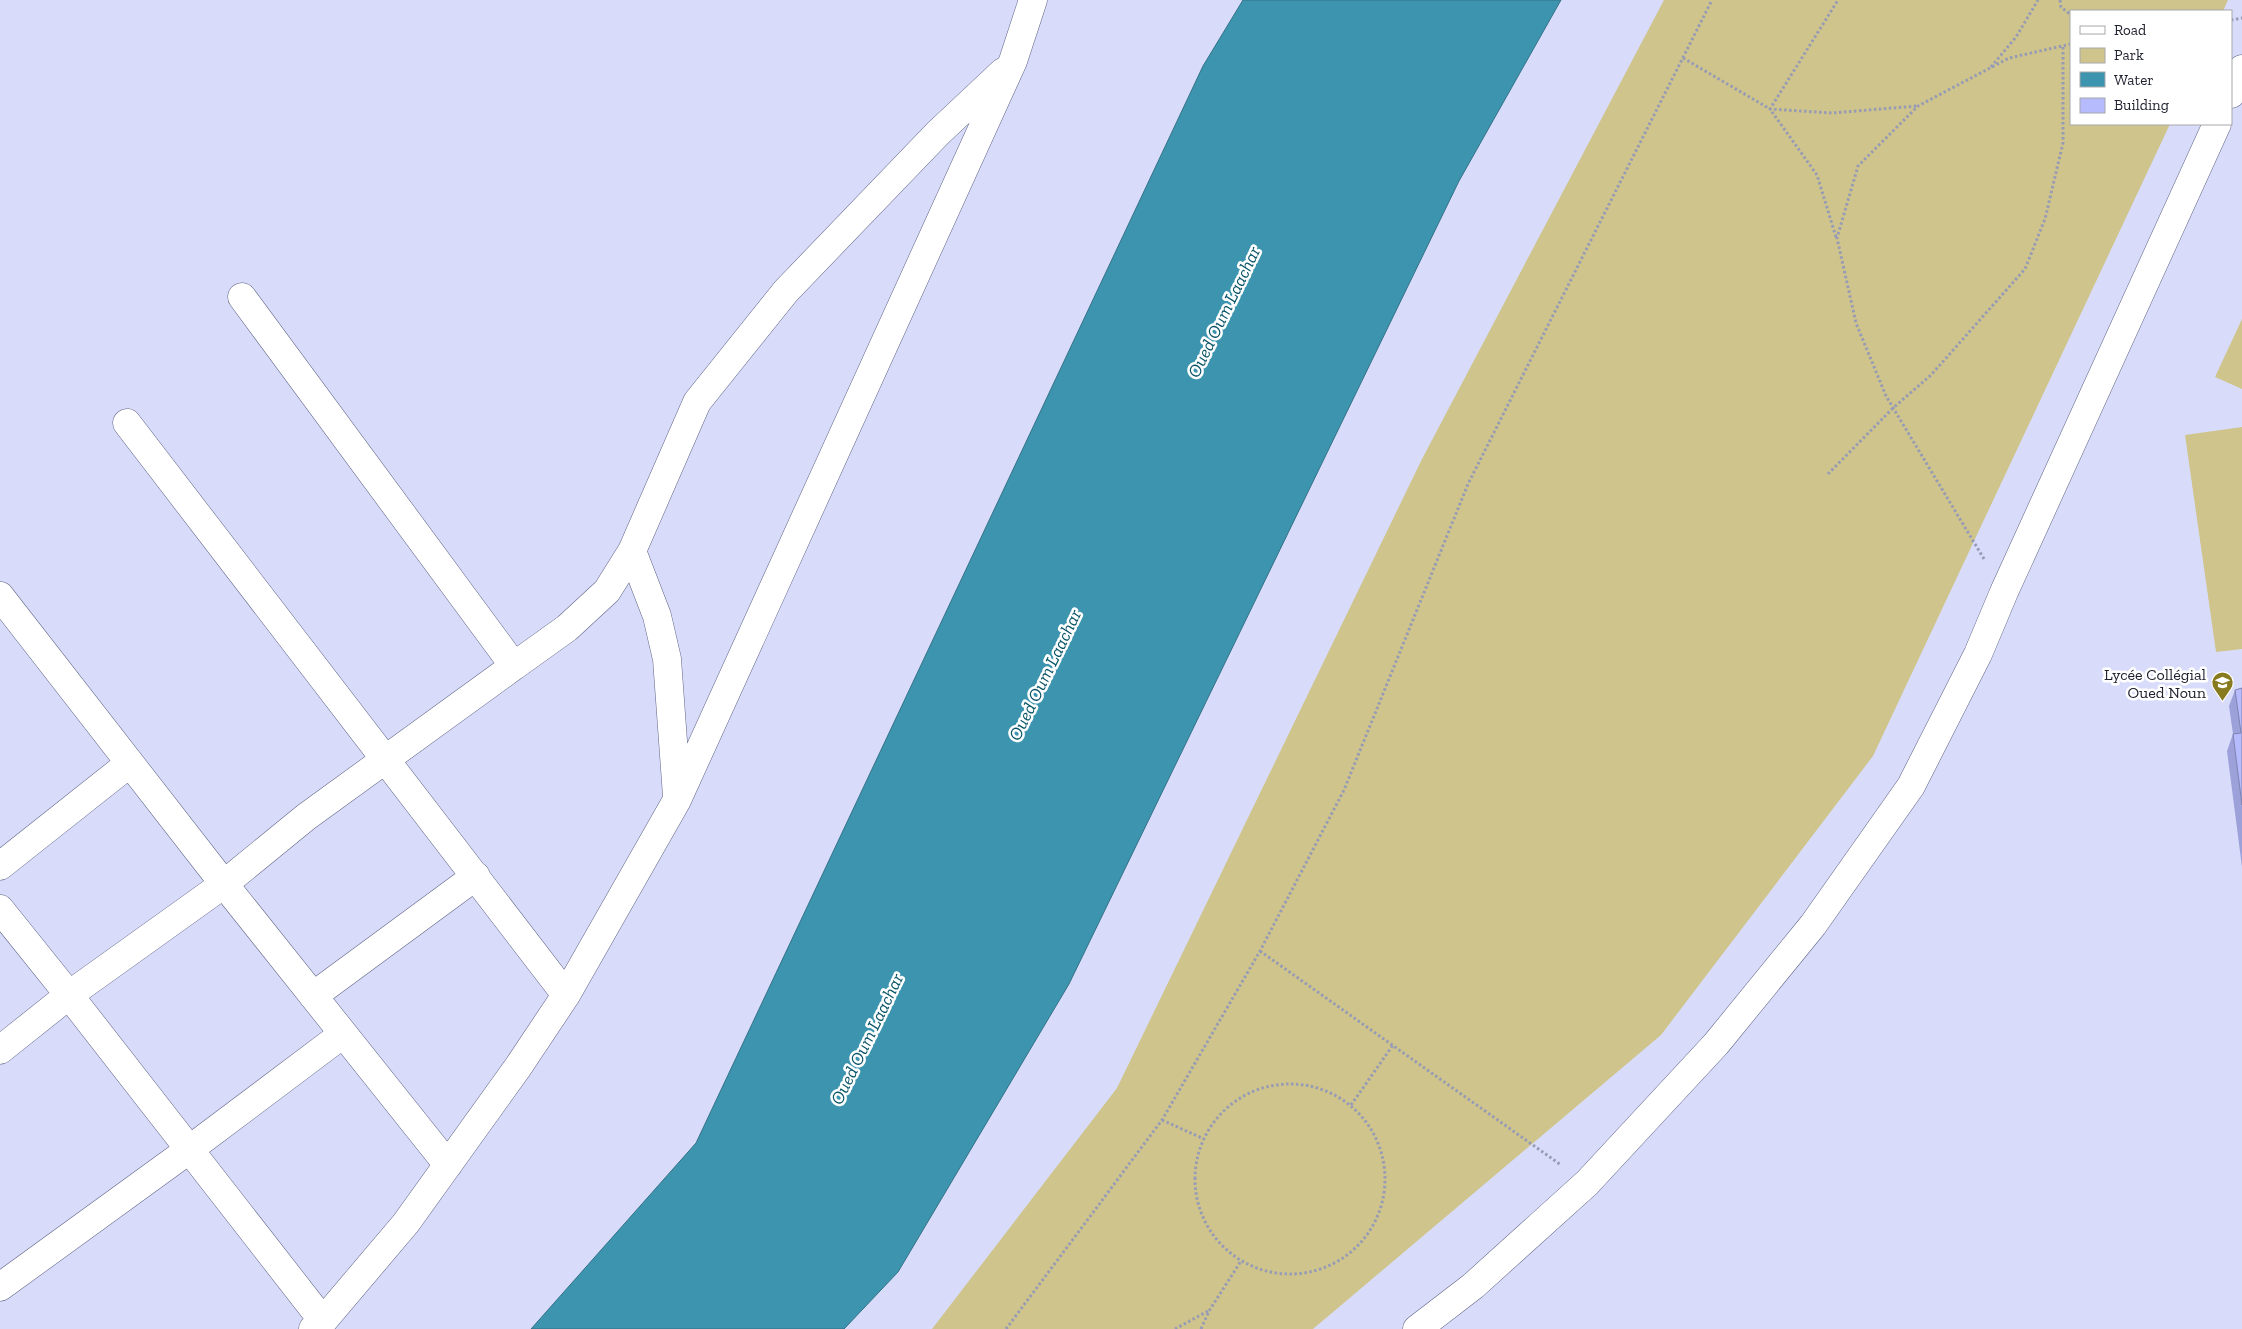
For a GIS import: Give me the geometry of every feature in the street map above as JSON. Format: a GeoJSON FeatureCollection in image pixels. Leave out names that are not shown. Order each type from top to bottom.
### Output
{"type":"FeatureCollection","features":[{"type":"Feature","properties":{"kind":"street"},"geometry":{"type":"LineString","coordinates":[[0,909],[190,1149],[318,1325],[406,1223],[518,1067],[566,995],[677,800],[1014,61],[1033,0]]}},
{"type":"Feature","properties":{"kind":"street"},"geometry":{"type":"LineString","coordinates":[[0,1050],[69,995],[224,884],[306,817],[568,628],[607,591],[632,551],[697,402],[786,291],[938,133],[1014,61]]}},
{"type":"Feature","properties":{"kind":"street"},"geometry":{"type":"LineString","coordinates":[[2232,92],[2242,69]]}},
{"type":"Feature","properties":{"kind":"street"},"geometry":{"type":"LineString","coordinates":[[1417,1329],[1473,1286],[1587,1182],[1716,1044],[1814,925],[1911,786],[1978,654],[2004,592],[2217,125]]}},
{"type":"Feature","properties":{"kind":"street"},"geometry":{"type":"LineString","coordinates":[[242,297],[514,666]]}},
{"type":"Feature","properties":{"kind":"street"},"geometry":{"type":"LineString","coordinates":[[127,422],[566,995]]}},
{"type":"Feature","properties":{"kind":"street"},"geometry":{"type":"LineString","coordinates":[[632,551],[657,616],[667,659],[677,800]]}},
{"type":"Feature","properties":{"kind":"street"},"geometry":{"type":"LineString","coordinates":[[0,596],[224,884],[448,1165]]}},
{"type":"Feature","properties":{"kind":"street"},"geometry":{"type":"LineString","coordinates":[[0,866],[130,763]]}},
{"type":"Feature","properties":{"kind":"street"},"geometry":{"type":"LineString","coordinates":[[313,996],[476,876]]}},
{"type":"Feature","properties":{"kind":"street"},"geometry":{"type":"LineString","coordinates":[[0,1287],[190,1149],[343,1034]]}},
{"type":"Feature","properties":{"kind":"path"},"geometry":{"type":"LineString","coordinates":[[1006,1329],[1162,1120],[1260,951],[1344,790],[1468,484],[1712,0]]}},
{"type":"Feature","properties":{"kind":"path"},"geometry":{"type":"LineString","coordinates":[[1770,109],[1838,0]]}},
{"type":"Feature","properties":{"kind":"path"},"geometry":{"type":"LineString","coordinates":[[1990,68],[2016,37],[2038,0]]}},
{"type":"Feature","properties":{"kind":"path"},"geometry":{"type":"LineString","coordinates":[[2060,0],[2062,7],[2070,14]]}},
{"type":"Feature","properties":{"kind":"path"},"geometry":{"type":"LineString","coordinates":[[1837,238],[1858,166],[1918,106],[2010,58],[2070,44]]}},
{"type":"Feature","properties":{"kind":"path"},"geometry":{"type":"LineString","coordinates":[[1828,474],[1893,408],[1931,375],[2025,269],[2045,219],[2063,142],[2063,45]]}},
{"type":"Feature","properties":{"kind":"path"},"geometry":{"type":"LineString","coordinates":[[1683,58],[1770,109],[1818,175],[1837,238],[1856,323],[1886,396],[2004,592]]}},
{"type":"Feature","properties":{"kind":"path"},"geometry":{"type":"LineString","coordinates":[[1770,109],[1832,113],[1918,106]]}},
{"type":"Feature","properties":{"kind":"path"},"geometry":{"type":"LineString","coordinates":[[1260,951],[1587,1182]]}},
{"type":"Feature","properties":{"kind":"path"},"geometry":{"type":"LineString","coordinates":[[1351,1105],[1392,1045]]}},
{"type":"Feature","properties":{"kind":"path"},"geometry":{"type":"LineString","coordinates":[[1290,1083],[1323,1089],[1351,1105],[1373,1129],[1385,1160],[1386,1193],[1375,1224],[1355,1250],[1329,1266],[1300,1274],[1269,1272],[1241,1261],[1218,1242],[1202,1216],[1194,1186],[1197,1156],[1204,1139],[1209,1128],[1229,1105],[1258,1089],[1290,1083]]}},
{"type":"Feature","properties":{"kind":"path"},"geometry":{"type":"LineString","coordinates":[[1162,1120],[1204,1139]]}},
{"type":"Feature","properties":{"kind":"path"},"geometry":{"type":"LineString","coordinates":[[1201,1329],[1209,1311],[1241,1261]]}},
{"type":"Feature","properties":{"kind":"path"},"geometry":{"type":"LineString","coordinates":[[1175,1329],[1209,1311]]}},
{"type":"Feature","properties":{"kind":"green space"},"geometry":{"type":"Polygon","coordinates":[[[1664,0],[2228,0],[2223,10],[2070,10],[2070,125],[2170,125],[1873,756],[1661,1035],[1313,1329],[932,1329],[1117,1088],[1422,459],[1664,0]]]}},
{"type":"Feature","properties":{"kind":"green space"},"geometry":{"type":"Polygon","coordinates":[[[2242,319],[2242,389],[2215,377],[2242,319]]]}},
{"type":"Feature","properties":{"kind":"green space"},"geometry":{"type":"Polygon","coordinates":[[[2242,427],[2242,649],[2216,652],[2185,435],[2242,427]]]}},
{"type":"Feature","properties":{"kind":"water","name":"Oued Oum Laachar"},"geometry":{"type":"Polygon","coordinates":[[[1243,0],[1561,0],[1459,181],[1069,984],[898,1272],[844,1329],[531,1329],[696,1143],[1203,66],[1243,0]]]}},
{"type":"Feature","properties":{"kind":"building"},"geometry":{"type":"Polygon","coordinates":[[[2242,688],[2242,805],[2233,734],[2241,733],[2235,690],[2242,688]]]}},
{"type":"Feature","properties":{"kind":"place","name":"Lycée Collégial Oued Noun"},"geometry":{"type":"Point","coordinates":[2222,702]}}]}
